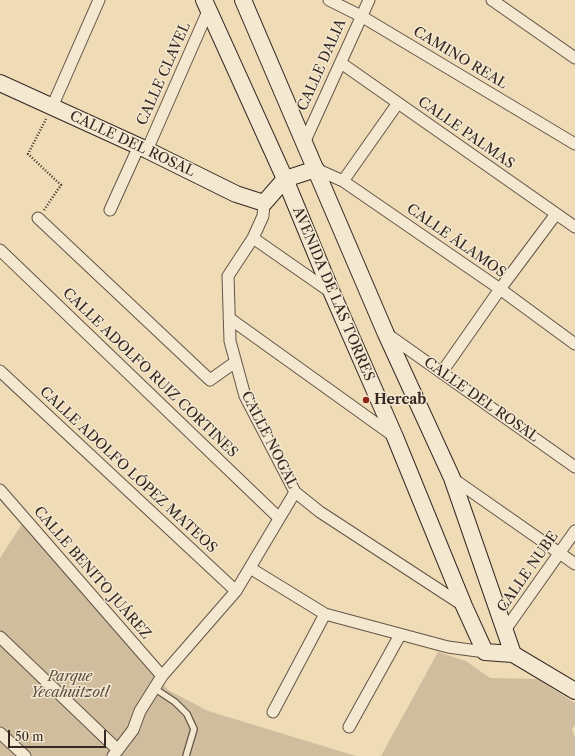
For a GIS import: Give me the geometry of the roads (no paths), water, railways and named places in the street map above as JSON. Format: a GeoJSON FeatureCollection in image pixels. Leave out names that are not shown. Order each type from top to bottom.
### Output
{"type":"FeatureCollection","features":[{"type":"Feature","properties":{"kind":"street"},"geometry":{"type":"LineString","coordinates":[[52,107],[99,0]]}},
{"type":"Feature","properties":{"kind":"street"},"geometry":{"type":"LineString","coordinates":[[243,0],[386,334],[452,478],[513,654]]}},
{"type":"Feature","properties":{"kind":"street","name":"CAMINO REAL"},"geometry":{"type":"LineString","coordinates":[[329,0],[361,16],[575,144]]}},
{"type":"Feature","properties":{"kind":"street","name":"CALLE DALIA"},"geometry":{"type":"LineString","coordinates":[[304,143],[369,0]]}},
{"type":"Feature","properties":{"kind":"street"},"geometry":{"type":"LineString","coordinates":[[492,0],[575,58]]}},
{"type":"Feature","properties":{"kind":"street","name":"CALLE CLAVEL"},"geometry":{"type":"LineString","coordinates":[[110,210],[143,148],[206,6]]}},
{"type":"Feature","properties":{"kind":"street","name":"AVENIDA DE LAS TORRES"},"geometry":{"type":"LineString","coordinates":[[206,6],[285,179],[332,294],[484,652]]}},
{"type":"Feature","properties":{"kind":"street","name":"CALLE PALMAS"},"geometry":{"type":"LineString","coordinates":[[341,63],[575,227]]}},
{"type":"Feature","properties":{"kind":"street","name":"CALLE DEL ROSAL"},"geometry":{"type":"LineString","coordinates":[[0,83],[143,148],[236,194],[264,203]]}},
{"type":"Feature","properties":{"kind":"street"},"geometry":{"type":"LineString","coordinates":[[343,181],[398,103]]}},
{"type":"Feature","properties":{"kind":"street"},"geometry":{"type":"LineString","coordinates":[[285,179],[316,169]]}},
{"type":"Feature","properties":{"kind":"street","name":"CALLE ÁLAMOS"},"geometry":{"type":"LineString","coordinates":[[316,169],[343,181],[500,289],[575,344]]}},
{"type":"Feature","properties":{"kind":"street","name":"CALLE NOGAL"},"geometry":{"type":"LineString","coordinates":[[285,179],[264,203],[262,216],[253,238],[228,276],[230,341],[234,363],[245,396],[295,492],[320,512],[464,606]]}},
{"type":"Feature","properties":{"kind":"street"},"geometry":{"type":"LineString","coordinates":[[442,372],[500,289],[556,214]]}},
{"type":"Feature","properties":{"kind":"street"},"geometry":{"type":"LineString","coordinates":[[38,218],[210,380],[234,363]]}},
{"type":"Feature","properties":{"kind":"street"},"geometry":{"type":"LineString","coordinates":[[253,238],[332,294]]}},
{"type":"Feature","properties":{"kind":"street","name":"CALLE ADOLFO RUIZ CORTINES"},"geometry":{"type":"LineString","coordinates":[[0,250],[279,518]]}},
{"type":"Feature","properties":{"kind":"street"},"geometry":{"type":"LineString","coordinates":[[229,318],[394,437]]}},
{"type":"Feature","properties":{"kind":"street","name":"CALLE DEL ROSAL"},"geometry":{"type":"LineString","coordinates":[[386,334],[575,467]]}},
{"type":"Feature","properties":{"kind":"street","name":"CALLE ADOLFO LÓPEZ MATEOS"},"geometry":{"type":"LineString","coordinates":[[0,371],[236,592]]}},
{"type":"Feature","properties":{"kind":"street"},"geometry":{"type":"LineString","coordinates":[[452,478],[575,564]]}},
{"type":"Feature","properties":{"kind":"street","name":"CALLE BENITO JUÁREZ"},"geometry":{"type":"LineString","coordinates":[[0,490],[162,676]]}},
{"type":"Feature","properties":{"kind":"street"},"geometry":{"type":"LineString","coordinates":[[0,637],[115,753],[133,730],[140,710],[162,676],[236,592],[295,492]]}},
{"type":"Feature","properties":{"kind":"street","name":"CALLE NUBE"},"geometry":{"type":"LineString","coordinates":[[505,630],[575,531]]}},
{"type":"Feature","properties":{"kind":"street"},"geometry":{"type":"LineString","coordinates":[[250,568],[325,614],[448,647],[513,654],[575,691]]}},
{"type":"Feature","properties":{"kind":"street"},"geometry":{"type":"LineString","coordinates":[[273,712],[325,614]]}},
{"type":"Feature","properties":{"kind":"street"},"geometry":{"type":"LineString","coordinates":[[349,727],[400,635]]}},
{"type":"Feature","properties":{"kind":"street"},"geometry":{"type":"LineString","coordinates":[[0,733],[24,756]]}},
{"type":"Feature","properties":{"kind":"lane"},"geometry":{"type":"LineString","coordinates":[[154,688],[175,702],[187,714],[194,729],[186,756]]}},
{"type":"Feature","properties":{"kind":"place","name":"Hercab"},"geometry":{"type":"Point","coordinates":[366,400]}},
{"type":"Feature","properties":{"kind":"park label","name":"Parque Yecahuitzotl"},"geometry":{"type":"Point","coordinates":[70,686]}}]}
